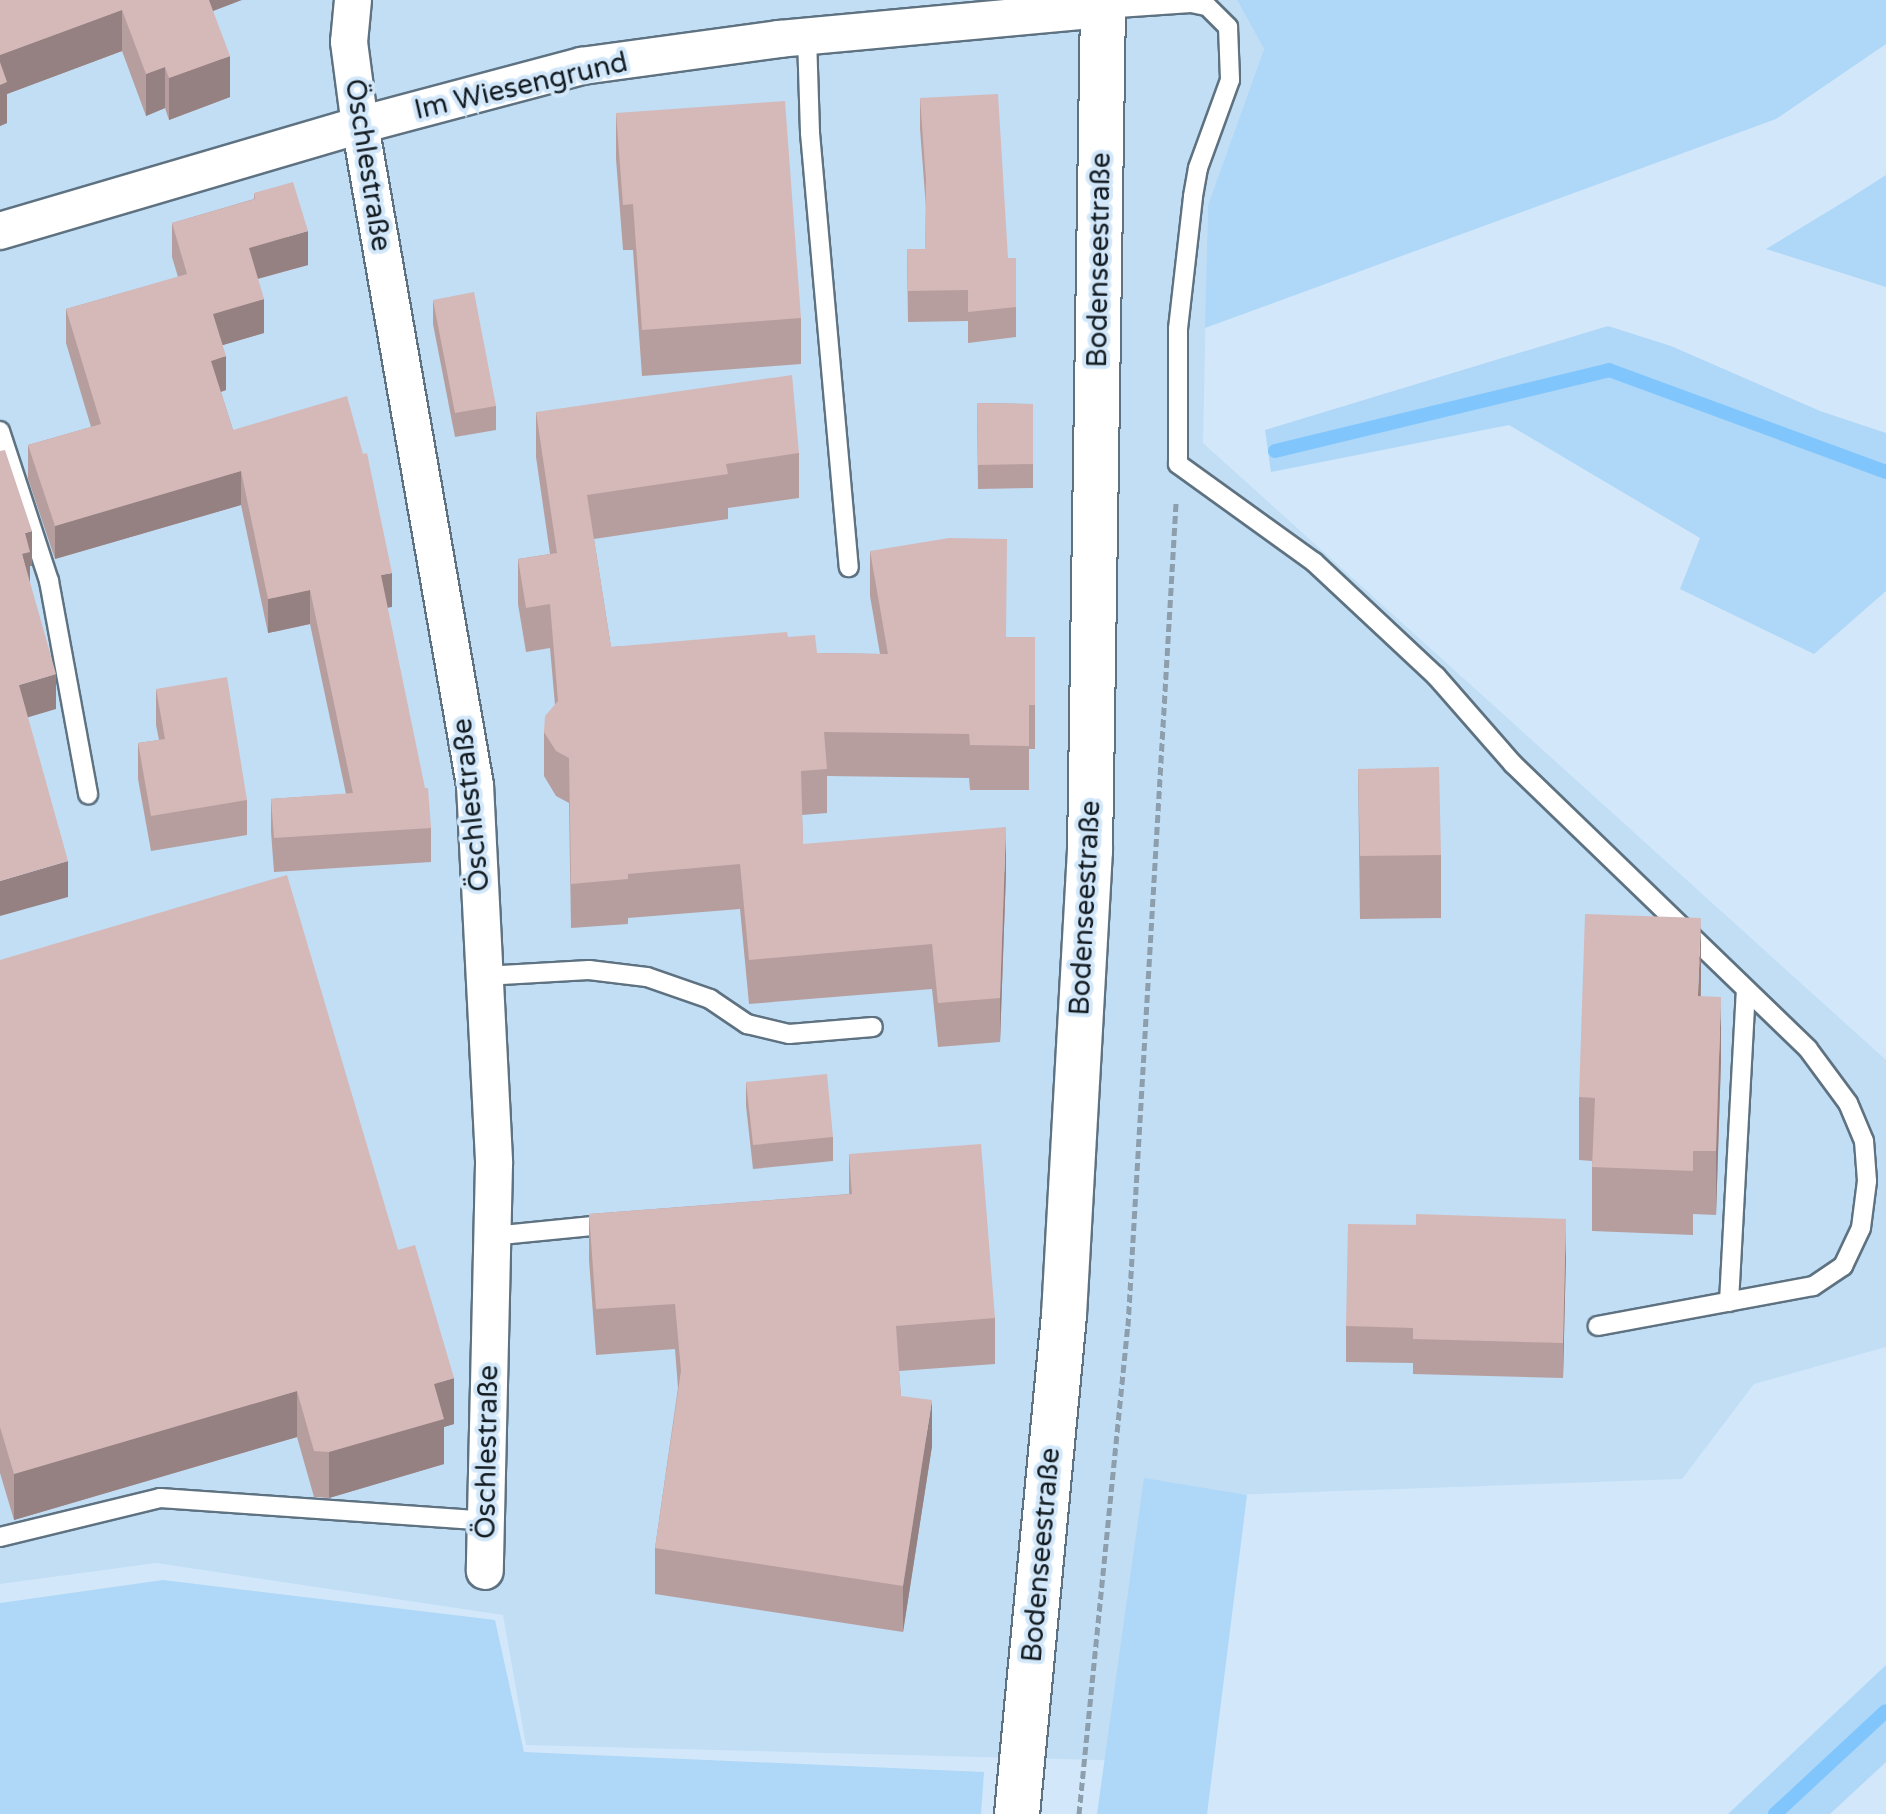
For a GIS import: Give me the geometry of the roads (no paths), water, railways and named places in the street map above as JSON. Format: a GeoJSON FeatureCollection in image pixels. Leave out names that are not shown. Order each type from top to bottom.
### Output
{"type":"FeatureCollection","features":[{"type":"Feature","properties":{"kind":"street","name":"Öschlestraße"},"geometry":{"type":"LineString","coordinates":[[353,0],[349,42],[360,125],[475,785],[494,1164],[485,1571]]}},
{"type":"Feature","properties":{"kind":"street","name":"Im Wiesengrund"},"geometry":{"type":"LineString","coordinates":[[0,231],[360,125],[582,66],[807,37],[1103,5]]}},
{"type":"Feature","properties":{"kind":"street","name":"Bodenseestraße"},"geometry":{"type":"LineString","coordinates":[[1017,1814],[1064,1315],[1090,851],[1103,5]]}},
{"type":"Feature","properties":{"kind":"lane"},"geometry":{"type":"LineString","coordinates":[[1103,5],[1191,3],[1207,6],[1228,27],[1230,80],[1198,168],[1189,226],[1178,329],[1178,464],[1314,562],[1436,676],[1513,764],[1808,1049],[1848,1103],[1864,1141],[1867,1181],[1861,1228],[1843,1266],[1813,1286],[1598,1326]]}},
{"type":"Feature","properties":{"kind":"lane"},"geometry":{"type":"LineString","coordinates":[[807,37],[810,133],[849,567]]}},
{"type":"Feature","properties":{"kind":"lane"},"geometry":{"type":"LineString","coordinates":[[0,431],[49,581],[88,794]]}},
{"type":"Feature","properties":{"kind":"lane"},"geometry":{"type":"LineString","coordinates":[[484,976],[589,970],[647,977],[710,999],[747,1024],[789,1034],[873,1027]]}},
{"type":"Feature","properties":{"kind":"lane"},"geometry":{"type":"LineString","coordinates":[[1729,1302],[1746,990]]}},
{"type":"Feature","properties":{"kind":"lane"},"geometry":{"type":"LineString","coordinates":[[492,1236],[629,1222]]}},
{"type":"Feature","properties":{"kind":"lane"},"geometry":{"type":"LineString","coordinates":[[0,1537],[160,1498],[486,1521]]}},
{"type":"Feature","properties":{"kind":"waterway"},"geometry":{"type":"LineString","coordinates":[[1275,451],[1609,370],[1886,472]]}},
{"type":"Feature","properties":{"kind":"waterway"},"geometry":{"type":"LineString","coordinates":[[1775,1814],[1886,1711]]}}]}
